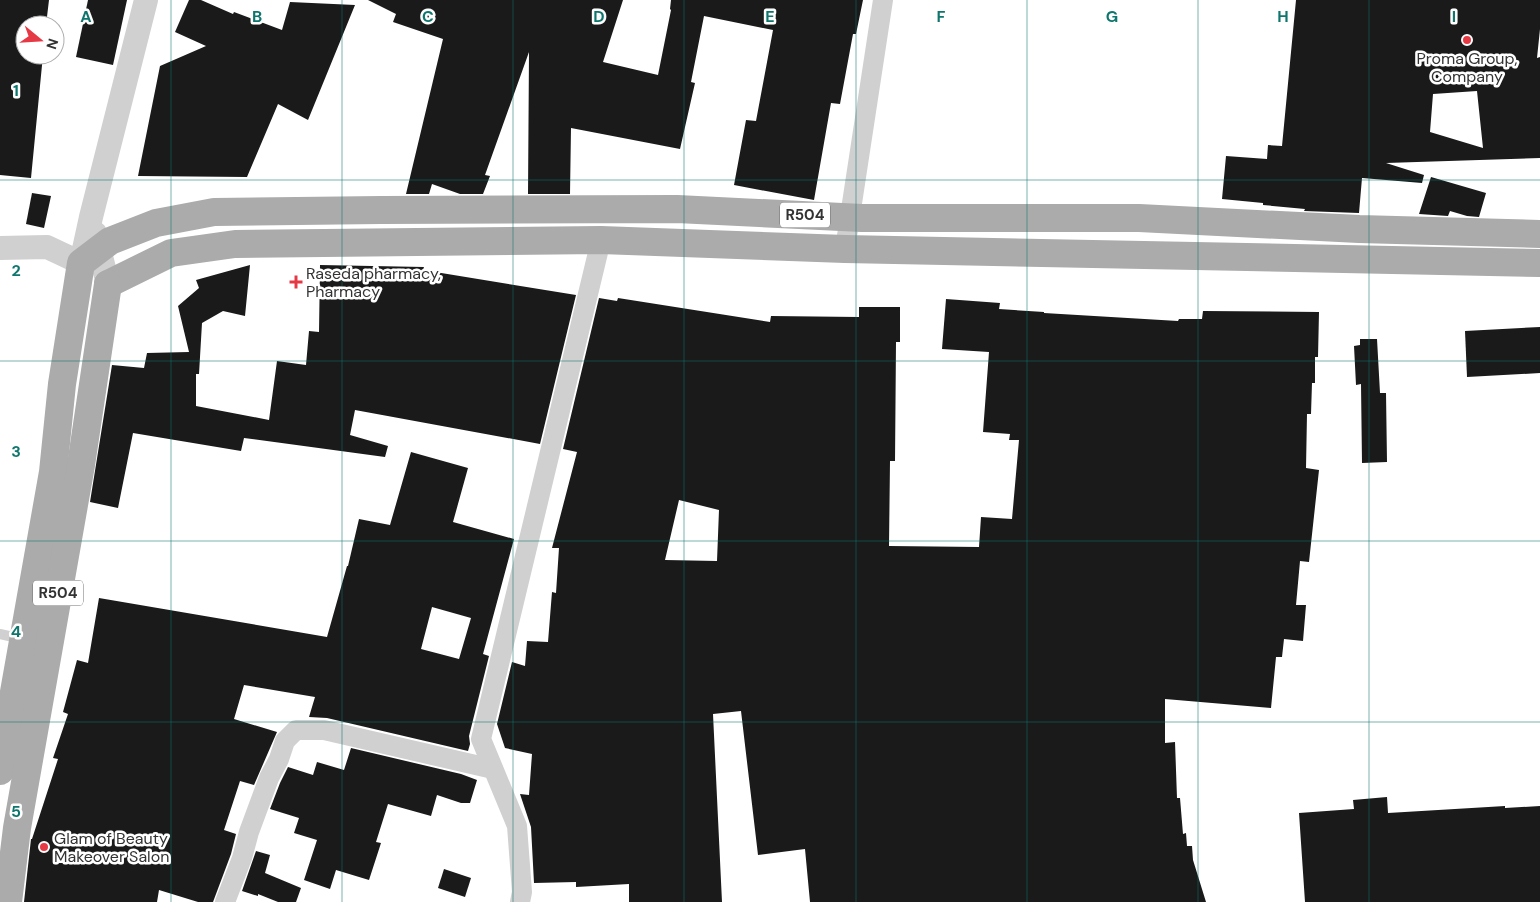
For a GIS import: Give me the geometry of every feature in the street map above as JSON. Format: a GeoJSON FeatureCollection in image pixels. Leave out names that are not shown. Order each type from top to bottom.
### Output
{"type":"FeatureCollection","features":[{"type":"Feature","properties":{"kind":"main road","name":"R504"},"geometry":{"type":"LineString","coordinates":[[0,770],[12,637],[52,472],[62,384],[90,256],[110,241],[156,222],[214,212],[678,209],[850,218],[1139,218],[1359,229],[1540,234]]}},
{"type":"Feature","properties":{"kind":"main road","name":"R504"},"geometry":{"type":"LineString","coordinates":[[8,902],[17,828],[81,465],[108,284],[171,253],[235,244],[601,240],[845,249],[1540,264]]}},
{"type":"Feature","properties":{"kind":"main road"},"geometry":{"type":"LineString","coordinates":[[90,256],[108,284]]}},
{"type":"Feature","properties":{"kind":"street"},"geometry":{"type":"LineString","coordinates":[[0,248],[46,247],[90,256],[91,217],[146,0]]}},
{"type":"Feature","properties":{"kind":"street"},"geometry":{"type":"LineString","coordinates":[[845,249],[883,0]]}},
{"type":"Feature","properties":{"kind":"street"},"geometry":{"type":"LineString","coordinates":[[520,902],[522,892],[517,826],[481,740],[601,240]]}},
{"type":"Feature","properties":{"kind":"street"},"geometry":{"type":"LineString","coordinates":[[225,902],[269,778],[280,760],[285,741],[296,730],[324,730],[493,769]]}},
{"type":"Feature","properties":{"kind":"building"},"geometry":{"type":"Polygon","coordinates":[[[0,0],[49,0],[47,15],[15,15],[15,65],[42,65],[31,178],[0,175],[0,0]]]}},
{"type":"Feature","properties":{"kind":"building"},"geometry":{"type":"Polygon","coordinates":[[[88,0],[127,0],[113,65],[76,57],[88,0]]]}},
{"type":"Feature","properties":{"kind":"building"},"geometry":{"type":"Polygon","coordinates":[[[189,0],[201,0],[233,14],[234,12],[282,30],[290,2],[355,5],[308,120],[278,104],[247,177],[138,176],[160,66],[206,46],[175,32],[189,0]]]}},
{"type":"Feature","properties":{"kind":"building"},"geometry":{"type":"Polygon","coordinates":[[[368,0],[623,0],[603,62],[658,75],[671,10],[671,0],[863,0],[856,34],[853,34],[840,104],[831,103],[814,200],[734,185],[746,120],[756,121],[773,30],[704,16],[691,82],[695,83],[680,149],[571,128],[570,194],[528,194],[529,52],[485,175],[490,176],[483,194],[460,194],[432,184],[429,194],[406,194],[443,39],[393,22],[396,14],[368,0]]]}},
{"type":"Feature","properties":{"kind":"building"},"geometry":{"type":"Polygon","coordinates":[[[1296,0],[1540,0],[1537,58],[1540,57],[1540,158],[1386,163],[1424,175],[1422,183],[1362,178],[1359,213],[1304,211],[1305,209],[1222,199],[1226,156],[1267,159],[1268,145],[1282,146],[1296,0]],[[1477,91],[1433,94],[1430,132],[1483,148],[1477,91]]]}},
{"type":"Feature","properties":{"kind":"building"},"geometry":{"type":"Polygon","coordinates":[[[1431,177],[1486,193],[1479,217],[1450,211],[1448,216],[1419,214],[1431,177]]]}},
{"type":"Feature","properties":{"kind":"building"},"geometry":{"type":"Polygon","coordinates":[[[32,193],[51,196],[44,228],[26,224],[32,193]]]}},
{"type":"Feature","properties":{"kind":"building"},"geometry":{"type":"Polygon","coordinates":[[[250,265],[245,316],[223,311],[202,323],[199,374],[196,374],[196,406],[269,420],[277,361],[306,365],[309,331],[319,332],[320,265],[424,267],[423,270],[576,295],[540,444],[355,410],[350,435],[388,446],[385,457],[244,438],[241,451],[133,433],[118,508],[90,502],[112,365],[144,368],[147,353],[189,352],[178,306],[199,288],[196,280],[250,265]]]}},
{"type":"Feature","properties":{"kind":"building"},"geometry":{"type":"Polygon","coordinates":[[[599,298],[617,301],[618,298],[770,322],[771,316],[859,317],[859,307],[900,307],[900,342],[896,342],[895,461],[890,461],[889,546],[979,547],[981,517],[1012,519],[1019,440],[1009,440],[1010,434],[983,432],[989,352],[942,349],[946,299],[1000,303],[999,309],[1178,321],[1179,319],[1202,319],[1203,311],[1319,312],[1318,357],[1315,357],[1315,383],[1312,383],[1311,414],[1307,414],[1306,468],[1319,470],[1309,562],[1300,561],[1296,605],[1306,605],[1303,641],[1284,639],[1282,657],[1276,657],[1271,708],[1165,699],[1165,743],[1175,742],[1177,798],[1180,798],[1183,834],[1186,833],[1187,846],[1192,846],[1193,860],[1206,902],[810,902],[805,849],[758,855],[741,711],[713,714],[722,902],[629,902],[629,884],[576,887],[576,882],[534,883],[531,827],[520,794],[529,795],[532,754],[505,748],[497,724],[512,662],[525,666],[527,641],[548,642],[552,592],[556,593],[559,548],[552,548],[577,452],[563,449],[599,298]],[[679,500],[665,560],[717,561],[719,510],[679,500]]]}},
{"type":"Feature","properties":{"kind":"building"},"geometry":{"type":"Polygon","coordinates":[[[1540,327],[1540,373],[1467,377],[1465,331],[1540,327]]]}},
{"type":"Feature","properties":{"kind":"building"},"geometry":{"type":"Polygon","coordinates":[[[1360,339],[1377,339],[1380,393],[1386,393],[1387,462],[1362,463],[1361,384],[1356,385],[1354,346],[1360,345],[1360,339]]]}},
{"type":"Feature","properties":{"kind":"building"},"geometry":{"type":"Polygon","coordinates":[[[411,452],[468,468],[453,522],[514,539],[483,654],[489,656],[469,736],[470,744],[468,751],[327,718],[309,717],[315,697],[244,685],[234,719],[277,732],[254,785],[240,781],[224,830],[236,834],[231,854],[213,902],[198,902],[159,890],[157,902],[24,902],[31,839],[58,759],[53,758],[68,714],[63,712],[77,660],[88,663],[99,598],[327,637],[348,566],[359,519],[390,525],[411,452]],[[432,607],[421,649],[459,659],[471,618],[432,607]]]}},
{"type":"Feature","properties":{"kind":"building"},"geometry":{"type":"Polygon","coordinates":[[[351,748],[461,774],[477,780],[470,803],[461,803],[437,795],[431,816],[388,804],[376,842],[381,843],[369,880],[336,870],[330,889],[304,880],[317,840],[294,833],[299,818],[270,809],[288,767],[313,775],[317,762],[344,770],[351,748]]]}},
{"type":"Feature","properties":{"kind":"building"},"geometry":{"type":"Polygon","coordinates":[[[1387,797],[1388,813],[1505,806],[1505,808],[1540,806],[1540,902],[1305,902],[1299,813],[1354,809],[1353,800],[1387,797]]]}},
{"type":"Feature","properties":{"kind":"building"},"geometry":{"type":"Polygon","coordinates":[[[256,851],[270,855],[265,873],[301,888],[296,902],[278,902],[258,894],[258,896],[242,891],[256,851]]]}},
{"type":"Feature","properties":{"kind":"building"},"geometry":{"type":"Polygon","coordinates":[[[444,869],[471,878],[465,897],[438,888],[444,869]]]}},
{"type":"Feature","properties":{"kind":"place","name":"Proma Group, Company"},"geometry":{"type":"Point","coordinates":[1467,40]}},
{"type":"Feature","properties":{"kind":"place","name":"Raseda pharmacy, Pharmacy"},"geometry":{"type":"Point","coordinates":[296,282]}},
{"type":"Feature","properties":{"kind":"place","name":"Glam of Beauty Makeover Salon"},"geometry":{"type":"Point","coordinates":[44,847]}}]}
